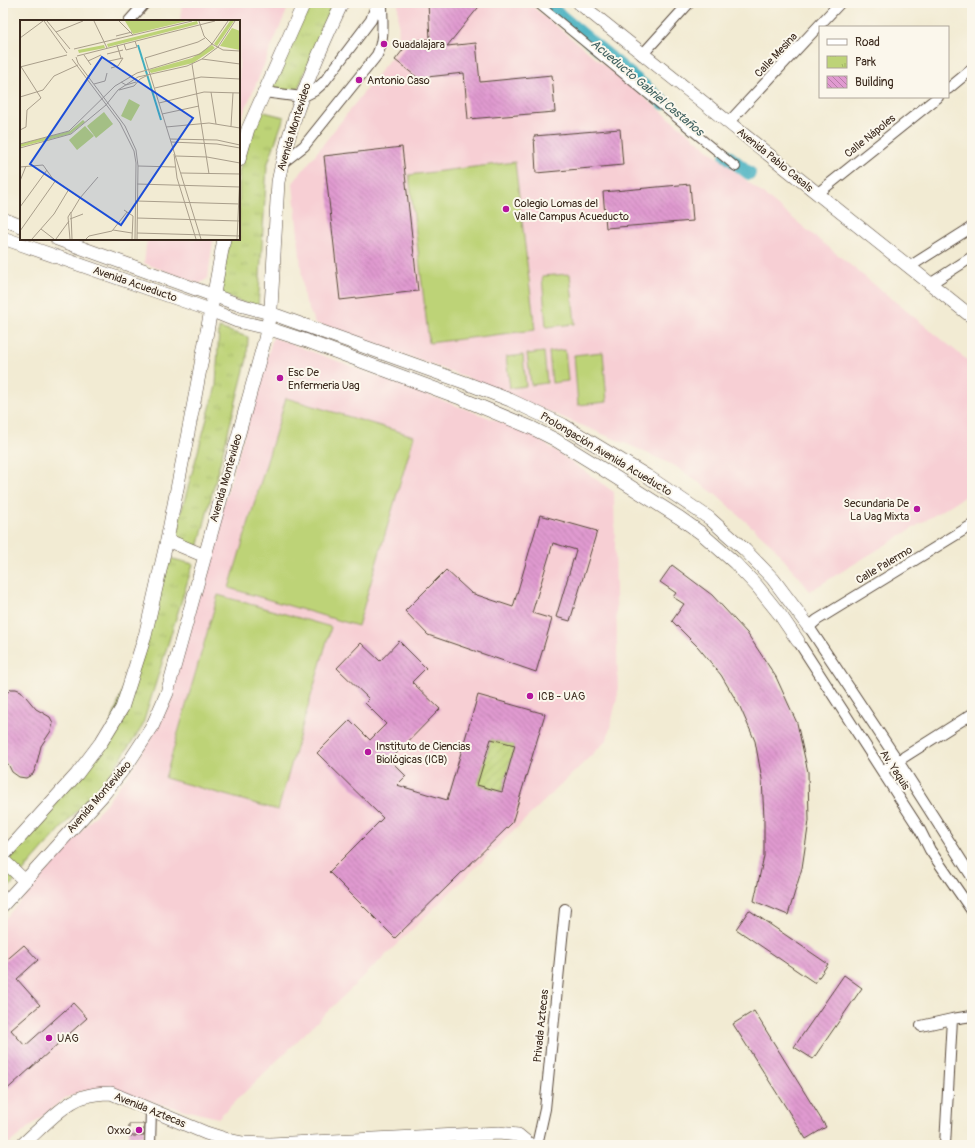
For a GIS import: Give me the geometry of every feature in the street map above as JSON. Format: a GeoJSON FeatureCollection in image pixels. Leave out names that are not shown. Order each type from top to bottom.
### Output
{"type":"FeatureCollection","features":[{"type":"Feature","properties":{"kind":"street"},"geometry":{"type":"LineString","coordinates":[[130,20],[145,3]]}},
{"type":"Feature","properties":{"kind":"street"},"geometry":{"type":"LineString","coordinates":[[240,157],[248,130],[304,3]]}},
{"type":"Feature","properties":{"kind":"street","name":"Avenida Montevideo"},"geometry":{"type":"LineString","coordinates":[[3,905],[102,795],[129,762],[152,727],[167,693],[267,328],[270,313],[278,182],[281,164],[302,97],[321,48],[342,3]]}},
{"type":"Feature","properties":{"kind":"street"},"geometry":{"type":"LineString","coordinates":[[264,92],[302,97],[314,91],[324,82],[371,20],[377,3]]}},
{"type":"Feature","properties":{"kind":"street"},"geometry":{"type":"LineString","coordinates":[[281,164],[304,146],[377,55],[383,37],[382,3]]}},
{"type":"Feature","properties":{"kind":"street"},"geometry":{"type":"LineString","coordinates":[[537,3],[736,167]]}},
{"type":"Feature","properties":{"kind":"street","name":"Avenida Pablo Casals"},"geometry":{"type":"LineString","coordinates":[[579,3],[642,55],[972,317]]}},
{"type":"Feature","properties":{"kind":"street"},"geometry":{"type":"LineString","coordinates":[[642,55],[689,3]]}},
{"type":"Feature","properties":{"kind":"street","name":"Calle Mesina"},"geometry":{"type":"LineString","coordinates":[[728,123],[840,3]]}},
{"type":"Feature","properties":{"kind":"street"},"geometry":{"type":"LineString","coordinates":[[949,88],[972,69]]}},
{"type":"Feature","properties":{"kind":"street","name":"Calle Nápoles"},"geometry":{"type":"LineString","coordinates":[[817,194],[937,98]]}},
{"type":"Feature","properties":{"kind":"street"},"geometry":{"type":"LineString","coordinates":[[3,219],[20,226]]}},
{"type":"Feature","properties":{"kind":"street"},"geometry":{"type":"LineString","coordinates":[[909,267],[972,227]]}},
{"type":"Feature","properties":{"kind":"street","name":"Avenida Acueducto"},"geometry":{"type":"LineString","coordinates":[[3,238],[210,310],[237,321],[267,328]]}},
{"type":"Feature","properties":{"kind":"street","name":"Avenida Acueducto"},"geometry":{"type":"LineString","coordinates":[[63,240],[74,242],[108,257],[246,307],[270,313]]}},
{"type":"Feature","properties":{"kind":"street"},"geometry":{"type":"LineString","coordinates":[[3,856],[77,774],[102,741],[122,708],[145,636],[167,540],[224,240]]}},
{"type":"Feature","properties":{"kind":"street"},"geometry":{"type":"LineString","coordinates":[[102,272],[108,257]]}},
{"type":"Feature","properties":{"kind":"street"},"geometry":{"type":"LineString","coordinates":[[930,284],[972,257]]}},
{"type":"Feature","properties":{"kind":"street","name":"Prolongación Avenida Acueducto"},"geometry":{"type":"LineString","coordinates":[[270,313],[466,382],[510,400],[563,426],[647,476],[709,518],[745,550],[773,579],[809,627]]}},
{"type":"Feature","properties":{"kind":"street","name":"Prolongación Avenida Acueducto"},"geometry":{"type":"LineString","coordinates":[[267,328],[307,340],[460,398],[532,428],[594,462],[701,533],[757,586],[781,616],[798,641]]}},
{"type":"Feature","properties":{"kind":"street"},"geometry":{"type":"LineString","coordinates":[[554,440],[563,426]]}},
{"type":"Feature","properties":{"kind":"street","name":"Calle Palermo"},"geometry":{"type":"LineString","coordinates":[[809,627],[817,620],[972,525]]}},
{"type":"Feature","properties":{"kind":"street"},"geometry":{"type":"LineString","coordinates":[[167,540],[205,556]]}},
{"type":"Feature","properties":{"kind":"street","name":"Av. Yaquis"},"geometry":{"type":"LineString","coordinates":[[809,627],[898,761],[972,877]]}},
{"type":"Feature","properties":{"kind":"street","name":"Av. Yaquis"},"geometry":{"type":"LineString","coordinates":[[798,641],[920,830],[930,850],[972,912]]}},
{"type":"Feature","properties":{"kind":"street"},"geometry":{"type":"LineString","coordinates":[[882,772],[972,714]]}},
{"type":"Feature","properties":{"kind":"street"},"geometry":{"type":"LineString","coordinates":[[3,860],[25,881]]}},
{"type":"Feature","properties":{"kind":"street"},"geometry":{"type":"LineString","coordinates":[[963,897],[972,892]]}},
{"type":"Feature","properties":{"kind":"street","name":"Privada Aztecas"},"geometry":{"type":"LineString","coordinates":[[536,1145],[545,1109],[565,909]]}},
{"type":"Feature","properties":{"kind":"street"},"geometry":{"type":"LineString","coordinates":[[921,1026],[972,1016]]}},
{"type":"Feature","properties":{"kind":"street"},"geometry":{"type":"LineString","coordinates":[[945,1145],[952,1019]]}},
{"type":"Feature","properties":{"kind":"street","name":"Avenida Aztecas"},"geometry":{"type":"LineString","coordinates":[[22,1145],[70,1103],[83,1097],[111,1093],[206,1133],[242,1143],[270,1144],[412,1141],[498,1133],[518,1135],[530,1145]]}},
{"type":"Feature","properties":{"kind":"street"},"geometry":{"type":"LineString","coordinates":[[150,1145],[151,1110]]}},
{"type":"Feature","properties":{"kind":"shaded area"},"geometry":{"type":"Polygon","coordinates":[[[182,3],[290,3],[240,122],[240,20],[180,20],[182,3]]]}},
{"type":"Feature","properties":{"kind":"shaded area"},"geometry":{"type":"Polygon","coordinates":[[[398,3],[528,3],[972,364],[972,492],[810,591],[771,544],[715,494],[675,466],[629,445],[463,376],[315,323],[304,298],[293,183],[399,47],[398,3]]]}},
{"type":"Feature","properties":{"kind":"shaded area"},"geometry":{"type":"Polygon","coordinates":[[[147,240],[213,240],[208,278],[199,284],[144,263],[147,240]]]}},
{"type":"Feature","properties":{"kind":"shaded area","name":"Instituto de Ciencias Biológicas (ICB)"},"geometry":{"type":"Polygon","coordinates":[[[273,337],[530,433],[614,492],[618,694],[607,740],[218,1118],[156,1103],[113,1089],[82,1091],[65,1098],[7,1145],[3,1145],[3,921],[107,802],[135,765],[159,723],[273,337]]]}},
{"type":"Feature","properties":{"kind":"green space"},"geometry":{"type":"Polygon","coordinates":[[[307,3],[334,3],[296,93],[269,89],[307,3]]]}},
{"type":"Feature","properties":{"kind":"green space"},"geometry":{"type":"Polygon","coordinates":[[[260,111],[284,117],[267,166],[258,308],[220,294],[229,240],[240,240],[240,169],[250,134],[260,111]]]}},
{"type":"Feature","properties":{"kind":"green space"},"geometry":{"type":"Polygon","coordinates":[[[515,162],[535,330],[429,343],[409,175],[515,162]]]}},
{"type":"Feature","properties":{"kind":"green space"},"geometry":{"type":"Polygon","coordinates":[[[570,274],[575,324],[546,327],[542,276],[570,274]]]}},
{"type":"Feature","properties":{"kind":"green space"},"geometry":{"type":"Polygon","coordinates":[[[219,328],[248,337],[247,359],[198,548],[174,538],[216,386],[219,328]]]}},
{"type":"Feature","properties":{"kind":"green space"},"geometry":{"type":"Polygon","coordinates":[[[565,350],[568,381],[552,383],[549,352],[565,350]]]}},
{"type":"Feature","properties":{"kind":"green space"},"geometry":{"type":"Polygon","coordinates":[[[544,352],[547,383],[531,385],[527,354],[544,352]]]}},
{"type":"Feature","properties":{"kind":"green space"},"geometry":{"type":"Polygon","coordinates":[[[603,352],[607,402],[578,405],[574,355],[603,352]]]}},
{"type":"Feature","properties":{"kind":"green space"},"geometry":{"type":"Polygon","coordinates":[[[523,355],[526,386],[510,388],[506,357],[523,355]]]}},
{"type":"Feature","properties":{"kind":"green space"},"geometry":{"type":"Polygon","coordinates":[[[286,398],[414,436],[358,626],[229,588],[286,398]]]}},
{"type":"Feature","properties":{"kind":"green space"},"geometry":{"type":"Polygon","coordinates":[[[169,558],[193,564],[142,727],[113,770],[3,894],[3,861],[102,749],[169,558]]]}},
{"type":"Feature","properties":{"kind":"green space"},"geometry":{"type":"Polygon","coordinates":[[[218,595],[331,627],[278,810],[165,778],[218,595]]]}},
{"type":"Feature","properties":{"kind":"green space"},"geometry":{"type":"Polygon","coordinates":[[[491,739],[515,745],[502,792],[477,785],[491,739]]]}},
{"type":"Feature","properties":{"kind":"building"},"geometry":{"type":"Polygon","coordinates":[[[428,3],[482,3],[447,46],[476,43],[480,82],[552,75],[555,112],[468,119],[464,73],[427,77],[423,82],[395,60],[410,41],[430,39],[428,3]]]}},
{"type":"Feature","properties":{"kind":"building"},"geometry":{"type":"Polygon","coordinates":[[[620,129],[623,165],[536,173],[534,136],[620,129]]]}},
{"type":"Feature","properties":{"kind":"building"},"geometry":{"type":"Polygon","coordinates":[[[402,147],[418,291],[340,300],[324,156],[402,147]]]}},
{"type":"Feature","properties":{"kind":"building"},"geometry":{"type":"Polygon","coordinates":[[[690,184],[693,221],[606,228],[603,192],[690,184]]]}},
{"type":"Feature","properties":{"kind":"building"},"geometry":{"type":"Polygon","coordinates":[[[540,515],[597,531],[570,621],[556,617],[576,550],[553,543],[532,613],[552,619],[536,672],[428,635],[405,611],[446,570],[471,593],[513,607],[540,515]]]}},
{"type":"Feature","properties":{"kind":"building"},"geometry":{"type":"Polygon","coordinates":[[[672,565],[712,595],[747,633],[776,677],[797,723],[808,772],[809,821],[802,868],[788,915],[754,901],[764,856],[762,779],[755,741],[740,707],[721,675],[698,647],[672,621],[684,604],[673,597],[676,593],[660,582],[672,565]]]}},
{"type":"Feature","properties":{"kind":"building"},"geometry":{"type":"Polygon","coordinates":[[[399,641],[426,668],[412,682],[440,709],[390,760],[406,776],[397,785],[447,800],[478,695],[545,714],[512,823],[395,938],[329,872],[383,818],[317,753],[350,720],[370,740],[386,724],[365,703],[369,699],[337,668],[361,643],[380,661],[399,641]],[[491,739],[477,785],[502,792],[515,745],[491,739]]]}},
{"type":"Feature","properties":{"kind":"building"},"geometry":{"type":"Polygon","coordinates":[[[11,689],[21,691],[36,709],[50,717],[53,723],[51,731],[41,746],[33,774],[26,778],[19,777],[12,772],[8,764],[3,761],[3,697],[11,689]]]}},
{"type":"Feature","properties":{"kind":"building"},"geometry":{"type":"Polygon","coordinates":[[[749,910],[828,964],[815,983],[736,929],[749,910]]]}},
{"type":"Feature","properties":{"kind":"building","name":"UAG"},"geometry":{"type":"Polygon","coordinates":[[[24,945],[38,960],[17,979],[40,1005],[11,1030],[25,1046],[73,1003],[87,1018],[3,1093],[3,963],[24,945]]]}},
{"type":"Feature","properties":{"kind":"building"},"geometry":{"type":"Polygon","coordinates":[[[844,975],[862,988],[813,1059],[794,1047],[844,975]]]}},
{"type":"Feature","properties":{"kind":"building"},"geometry":{"type":"Polygon","coordinates":[[[754,1011],[826,1127],[806,1139],[733,1024],[754,1011]]]}},
{"type":"Feature","properties":{"kind":"building","name":"Oxxo"},"geometry":{"type":"Polygon","coordinates":[[[129,1124],[144,1124],[144,1136],[129,1136],[129,1124]]]}},
{"type":"Feature","properties":{"kind":"waterway","name":"Acueducto Gabriel Castaños"},"geometry":{"type":"LineString","coordinates":[[545,3],[664,103]]}},
{"type":"Feature","properties":{"kind":"waterway","name":"Acueducto Gabriel Castaños"},"geometry":{"type":"LineString","coordinates":[[726,155],[749,173]]}},
{"type":"Feature","properties":{"kind":"place","name":"Guadalajara"},"geometry":{"type":"Point","coordinates":[384,44]}},
{"type":"Feature","properties":{"kind":"place","name":"Antonio Caso"},"geometry":{"type":"Point","coordinates":[359,80]}},
{"type":"Feature","properties":{"kind":"place","name":"Colegio Lomas del Valle Campus Acueducto"},"geometry":{"type":"Point","coordinates":[506,209]}},
{"type":"Feature","properties":{"kind":"place","name":"Esc De Enfermeria Uag"},"geometry":{"type":"Point","coordinates":[280,378]}},
{"type":"Feature","properties":{"kind":"place","name":"Secundaria De La Uag Mixta"},"geometry":{"type":"Point","coordinates":[917,509]}},
{"type":"Feature","properties":{"kind":"place","name":"ICB - UAG"},"geometry":{"type":"Point","coordinates":[530,696]}},
{"type":"Feature","properties":{"kind":"place","name":"Instituto de Ciencias Biológicas (ICB)"},"geometry":{"type":"Point","coordinates":[368,752]}},
{"type":"Feature","properties":{"kind":"place","name":"UAG"},"geometry":{"type":"Point","coordinates":[49,1038]}},
{"type":"Feature","properties":{"kind":"place","name":"Oxxo"},"geometry":{"type":"Point","coordinates":[139,1130]}}]}
